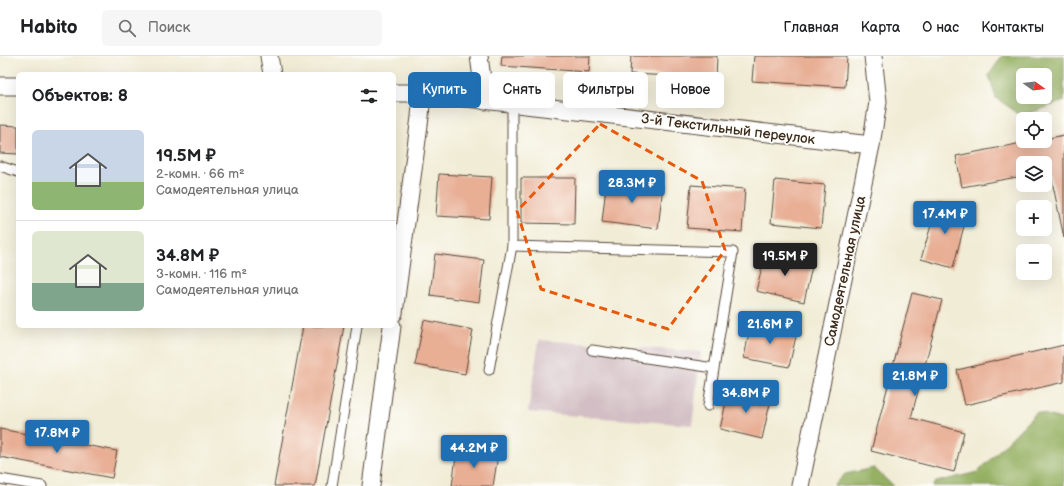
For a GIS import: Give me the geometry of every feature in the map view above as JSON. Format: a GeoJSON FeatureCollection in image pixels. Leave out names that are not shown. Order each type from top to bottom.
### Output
{"type":"FeatureCollection","features":[{"type":"Feature","properties":{"kind":"street"},"geometry":{"type":"LineString","coordinates":[[269,56],[272,72]]}},
{"type":"Feature","properties":{"kind":"street"},"geometry":{"type":"LineString","coordinates":[[480,56],[485,101]]}},
{"type":"Feature","properties":{"kind":"street","name":"Самодеятельная улица"},"geometry":{"type":"LineString","coordinates":[[800,486],[871,145],[878,102],[873,56]]}},
{"type":"Feature","properties":{"kind":"street"},"geometry":{"type":"LineString","coordinates":[[0,86],[16,86]]}},
{"type":"Feature","properties":{"kind":"street","name":"3-й Текстильный переулок"},"geometry":{"type":"LineString","coordinates":[[396,93],[408,93]]}},
{"type":"Feature","properties":{"kind":"street","name":"3-й Текстильный переулок"},"geometry":{"type":"LineString","coordinates":[[481,100],[489,101]]}},
{"type":"Feature","properties":{"kind":"street"},"geometry":{"type":"LineString","coordinates":[[396,286],[398,258],[421,108]]}},
{"type":"Feature","properties":{"kind":"street","name":"3-й Текстильный переулок"},"geometry":{"type":"LineString","coordinates":[[547,108],[871,145]]}},
{"type":"Feature","properties":{"kind":"street"},"geometry":{"type":"LineString","coordinates":[[371,486],[392,328]]}},
{"type":"Feature","properties":{"kind":"lane"},"geometry":{"type":"LineString","coordinates":[[489,370],[512,246],[512,108]]}},
{"type":"Feature","properties":{"kind":"lane"},"geometry":{"type":"LineString","coordinates":[[0,166],[16,171]]}},
{"type":"Feature","properties":{"kind":"lane"},"geometry":{"type":"LineString","coordinates":[[512,246],[733,252],[708,406]]}},
{"type":"Feature","properties":{"kind":"lane"},"geometry":{"type":"LineString","coordinates":[[332,486],[357,328]]}},
{"type":"Feature","properties":{"kind":"lane"},"geometry":{"type":"LineString","coordinates":[[592,350],[714,368]]}},
{"type":"Feature","properties":{"kind":"lane"},"geometry":{"type":"LineString","coordinates":[[0,478],[42,486]]}},
{"type":"Feature","properties":{"kind":"highlighted area"},"geometry":{"type":"Polygon","coordinates":[[[600,124],[702,181],[725,250],[668,329],[541,289],[517,211],[600,124]]]}},
{"type":"Feature","properties":{"kind":"shaded area"},"geometry":{"type":"Polygon","coordinates":[[[539,340],[701,352],[692,425],[528,412],[539,340]]]}},
{"type":"Feature","properties":{"kind":"green space"},"geometry":{"type":"Polygon","coordinates":[[[1002,56],[1064,56],[1064,101],[1033,112],[1016,112],[996,98],[989,75],[1002,56]]]}},
{"type":"Feature","properties":{"kind":"green space"},"geometry":{"type":"Polygon","coordinates":[[[1037,412],[1064,420],[1064,486],[932,486],[936,482],[978,472],[1037,412]]]}},
{"type":"Feature","properties":{"kind":"green space"},"geometry":{"type":"Polygon","coordinates":[[[874,468],[893,486],[834,486],[845,474],[874,468]]]}},
{"type":"Feature","properties":{"kind":"building"},"geometry":{"type":"Polygon","coordinates":[[[502,56],[590,56],[589,72],[501,66],[502,56]]]}},
{"type":"Feature","properties":{"kind":"building"},"geometry":{"type":"Polygon","coordinates":[[[631,56],[717,56],[716,72],[656,72],[656,75],[648,75],[648,72],[630,72],[631,56]]]}},
{"type":"Feature","properties":{"kind":"building"},"geometry":{"type":"Polygon","coordinates":[[[754,56],[847,56],[845,87],[752,81],[754,56]]]}},
{"type":"Feature","properties":{"kind":"building"},"geometry":{"type":"Polygon","coordinates":[[[0,125],[16,126],[16,154],[0,153],[0,125]]]}},
{"type":"Feature","properties":{"kind":"building"},"geometry":{"type":"Polygon","coordinates":[[[1064,135],[1064,238],[1052,181],[1052,156],[1016,156],[1016,177],[962,187],[956,156],[1016,144],[1016,148],[1052,148],[1052,138],[1064,135]]]}},
{"type":"Feature","properties":{"kind":"building"},"geometry":{"type":"Polygon","coordinates":[[[439,174],[492,177],[489,219],[436,216],[439,174]]]}},
{"type":"Feature","properties":{"kind":"building"},"geometry":{"type":"Polygon","coordinates":[[[521,178],[575,178],[574,224],[521,223],[521,178]]]}},
{"type":"Feature","properties":{"kind":"building"},"geometry":{"type":"Polygon","coordinates":[[[607,178],[663,185],[658,229],[602,222],[607,178]]]}},
{"type":"Feature","properties":{"kind":"building"},"geometry":{"type":"Polygon","coordinates":[[[775,180],[825,185],[821,228],[771,223],[775,180]]]}},
{"type":"Feature","properties":{"kind":"building"},"geometry":{"type":"Polygon","coordinates":[[[691,185],[745,189],[742,232],[687,228],[691,185]]]}},
{"type":"Feature","properties":{"kind":"building"},"geometry":{"type":"Polygon","coordinates":[[[938,202],[968,211],[953,268],[921,259],[938,202]]]}},
{"type":"Feature","properties":{"kind":"building"},"geometry":{"type":"Polygon","coordinates":[[[766,251],[813,262],[804,302],[756,291],[766,251]]]}},
{"type":"Feature","properties":{"kind":"building"},"geometry":{"type":"Polygon","coordinates":[[[435,254],[484,260],[479,302],[430,295],[435,254]]]}},
{"type":"Feature","properties":{"kind":"building"},"geometry":{"type":"Polygon","coordinates":[[[912,293],[942,300],[911,418],[964,432],[954,472],[871,451],[912,293]]]}},
{"type":"Feature","properties":{"kind":"building"},"geometry":{"type":"Polygon","coordinates":[[[424,320],[473,330],[465,374],[415,365],[424,320]]]}},
{"type":"Feature","properties":{"kind":"building"},"geometry":{"type":"Polygon","coordinates":[[[751,322],[797,332],[789,367],[744,358],[751,322]]]}},
{"type":"Feature","properties":{"kind":"building"},"geometry":{"type":"Polygon","coordinates":[[[303,328],[344,328],[315,486],[274,486],[303,328]]]}},
{"type":"Feature","properties":{"kind":"building"},"geometry":{"type":"Polygon","coordinates":[[[1064,345],[1064,382],[965,405],[957,370],[1064,345]]]}},
{"type":"Feature","properties":{"kind":"building"},"geometry":{"type":"Polygon","coordinates":[[[729,389],[771,399],[762,439],[720,429],[729,389]]]}},
{"type":"Feature","properties":{"kind":"building"},"geometry":{"type":"Polygon","coordinates":[[[0,429],[117,451],[112,478],[0,457],[0,429]]]}},
{"type":"Feature","properties":{"kind":"building"},"geometry":{"type":"Polygon","coordinates":[[[457,449],[498,455],[493,486],[452,486],[457,449]]]}}]}
